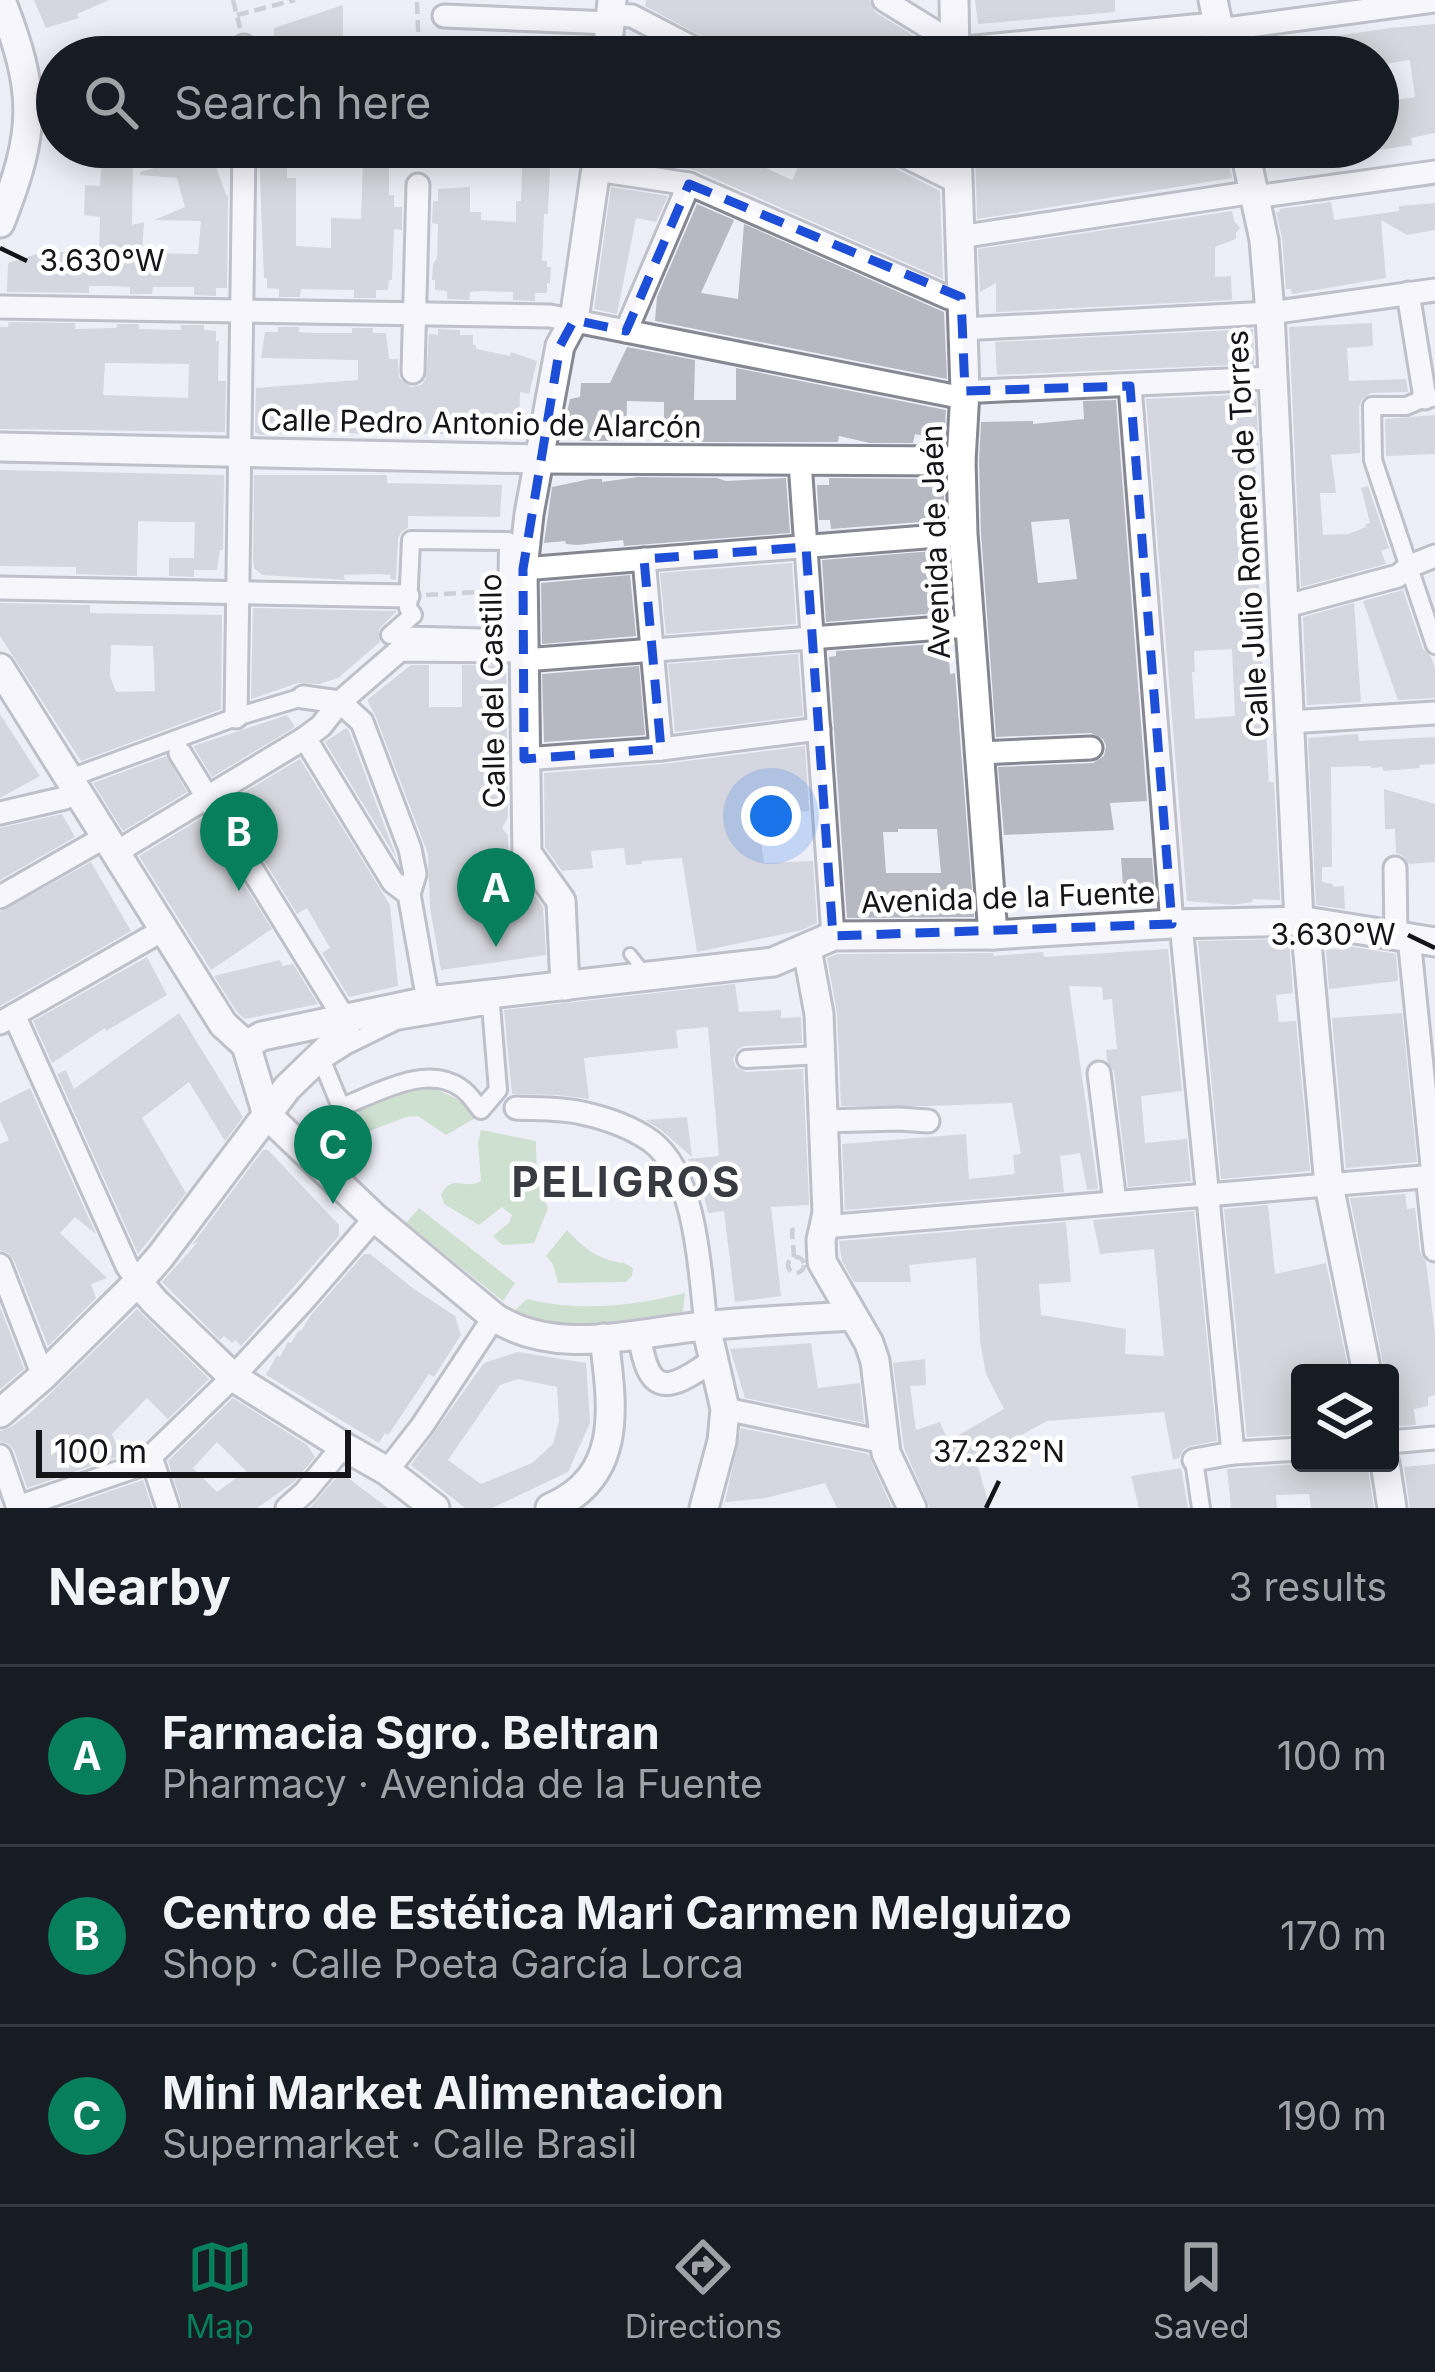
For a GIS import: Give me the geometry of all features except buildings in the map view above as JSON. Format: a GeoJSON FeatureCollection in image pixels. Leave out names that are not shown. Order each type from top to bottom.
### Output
{"type":"FeatureCollection","features":[{"type":"Feature","properties":{"kind":"street"},"geometry":{"type":"LineString","coordinates":[[0,223],[25,148],[30,105],[25,67],[1,0]]}},
{"type":"Feature","properties":{"kind":"street"},"geometry":{"type":"LineString","coordinates":[[884,0],[942,36]]}},
{"type":"Feature","properties":{"kind":"street"},"geometry":{"type":"LineString","coordinates":[[954,0],[955,36]]}},
{"type":"Feature","properties":{"kind":"street"},"geometry":{"type":"LineString","coordinates":[[1213,0],[1220,36]]}},
{"type":"Feature","properties":{"kind":"street"},"geometry":{"type":"LineString","coordinates":[[1263,36],[1435,2]]}},
{"type":"Feature","properties":{"kind":"street"},"geometry":{"type":"LineString","coordinates":[[444,16],[611,12],[632,16],[671,36]]}},
{"type":"Feature","properties":{"kind":"street"},"geometry":{"type":"LineString","coordinates":[[1084,36],[1203,25],[1214,36]]}},
{"type":"Feature","properties":{"kind":"street"},"geometry":{"type":"LineString","coordinates":[[236,717],[244,168]]}},
{"type":"Feature","properties":{"kind":"street","name":"Calle del Castillo"},"geometry":{"type":"LineString","coordinates":[[566,986],[561,901],[527,853],[524,656],[515,579],[560,346],[574,320],[597,168]]}},
{"type":"Feature","properties":{"kind":"street"},"geometry":{"type":"LineString","coordinates":[[633,168],[689,184],[949,298],[962,297]]}},
{"type":"Feature","properties":{"kind":"street"},"geometry":{"type":"LineString","coordinates":[[929,168],[957,182]]}},
{"type":"Feature","properties":{"kind":"street","name":"Avenida de Jaén"},"geometry":{"type":"LineString","coordinates":[[957,168],[962,329],[970,393],[961,461],[963,534],[979,753],[999,878],[993,935]]}},
{"type":"Feature","properties":{"kind":"street","name":"Calle Julio Romero de Torres"},"geometry":{"type":"LineString","coordinates":[[1248,168],[1264,240],[1270,313],[1302,921],[1329,1185],[1365,1364]]}},
{"type":"Feature","properties":{"kind":"street"},"geometry":{"type":"LineString","coordinates":[[959,237],[1435,172]]}},
{"type":"Feature","properties":{"kind":"street"},"geometry":{"type":"LineString","coordinates":[[626,331],[689,184]]}},
{"type":"Feature","properties":{"kind":"street"},"geometry":{"type":"LineString","coordinates":[[413,372],[418,185]]}},
{"type":"Feature","properties":{"kind":"street"},"geometry":{"type":"LineString","coordinates":[[962,329],[1270,313],[1435,290]]}},
{"type":"Feature","properties":{"kind":"street"},"geometry":{"type":"LineString","coordinates":[[1408,293],[1430,398],[1406,406],[1372,406],[1373,460],[1435,645]]}},
{"type":"Feature","properties":{"kind":"street"},"geometry":{"type":"LineString","coordinates":[[0,307],[550,316],[970,393],[1272,378]]}},
{"type":"Feature","properties":{"kind":"street"},"geometry":{"type":"LineString","coordinates":[[1130,386],[1177,924],[1233,1453]]}},
{"type":"Feature","properties":{"kind":"street","name":"Calle Pedro Antonio de Alarcón"},"geometry":{"type":"LineString","coordinates":[[0,447],[538,459],[961,461]]}},
{"type":"Feature","properties":{"kind":"street"},"geometry":{"type":"LineString","coordinates":[[800,462],[833,936]]}},
{"type":"Feature","properties":{"kind":"street"},"geometry":{"type":"LineString","coordinates":[[515,579],[644,559],[963,534]]}},
{"type":"Feature","properties":{"kind":"street"},"geometry":{"type":"LineString","coordinates":[[411,540],[508,541],[515,579],[507,632],[500,638],[390,635],[413,615],[408,608],[411,540]]}},
{"type":"Feature","properties":{"kind":"street"},"geometry":{"type":"LineString","coordinates":[[1283,607],[1399,576],[1435,556]]}},
{"type":"Feature","properties":{"kind":"street"},"geometry":{"type":"LineString","coordinates":[[644,559],[661,749]]}},
{"type":"Feature","properties":{"kind":"street"},"geometry":{"type":"LineString","coordinates":[[0,588],[409,596]]}},
{"type":"Feature","properties":{"kind":"street"},"geometry":{"type":"LineString","coordinates":[[0,897],[208,796],[305,738],[400,650],[524,656],[652,652],[968,626]]}},
{"type":"Feature","properties":{"kind":"street"},"geometry":{"type":"LineString","coordinates":[[0,668],[223,1024],[246,1045],[267,1114],[375,1218],[494,1317],[514,1329],[560,1339],[851,1316]]}},
{"type":"Feature","properties":{"kind":"street"},"geometry":{"type":"LineString","coordinates":[[0,813],[65,798],[81,774],[236,717],[304,697],[340,702],[362,722],[404,825],[415,874],[409,894],[428,1001]]}},
{"type":"Feature","properties":{"kind":"street"},"geometry":{"type":"LineString","coordinates":[[1289,722],[1435,713]]}},
{"type":"Feature","properties":{"kind":"street"},"geometry":{"type":"LineString","coordinates":[[524,759],[819,730]]}},
{"type":"Feature","properties":{"kind":"street"},"geometry":{"type":"LineString","coordinates":[[305,738],[392,882],[409,894]]}},
{"type":"Feature","properties":{"kind":"street"},"geometry":{"type":"LineString","coordinates":[[979,753],[1091,748]]}},
{"type":"Feature","properties":{"kind":"street"},"geometry":{"type":"LineString","coordinates":[[0,1413],[138,1282],[287,1088],[345,1032],[344,1018],[180,753]]}},
{"type":"Feature","properties":{"kind":"street"},"geometry":{"type":"LineString","coordinates":[[1395,868],[1413,938],[1435,1250]]}},
{"type":"Feature","properties":{"kind":"street","name":"Avenida de la Fuente"},"geometry":{"type":"LineString","coordinates":[[246,1045],[262,1036],[428,1001],[491,999],[773,962],[833,936],[993,935],[1302,921],[1413,938]]}},
{"type":"Feature","properties":{"kind":"street"},"geometry":{"type":"LineString","coordinates":[[163,930],[7,1020],[127,1266],[154,1301],[233,1377],[387,1471],[435,1508]]}},
{"type":"Feature","properties":{"kind":"street"},"geometry":{"type":"LineString","coordinates":[[807,950],[819,1014],[827,1213],[822,1262],[869,1343],[886,1453],[912,1508]]}},
{"type":"Feature","properties":{"kind":"street"},"geometry":{"type":"LineString","coordinates":[[498,1090],[481,1110],[461,1088],[435,1078],[406,1082],[341,1107],[322,1060],[396,1021],[491,999],[498,1090],[516,1108],[580,1112],[626,1127],[655,1143],[675,1172],[687,1202],[706,1326],[725,1408],[722,1442],[704,1508]]}},
{"type":"Feature","properties":{"kind":"street"},"geometry":{"type":"LineString","coordinates":[[746,1059],[820,1055]]}},
{"type":"Feature","properties":{"kind":"street"},"geometry":{"type":"LineString","coordinates":[[1099,1073],[1115,1202]]}},
{"type":"Feature","properties":{"kind":"street"},"geometry":{"type":"LineString","coordinates":[[823,1121],[928,1121]]}},
{"type":"Feature","properties":{"kind":"street"},"geometry":{"type":"LineString","coordinates":[[824,1227],[1432,1176]]}},
{"type":"Feature","properties":{"kind":"street"},"geometry":{"type":"LineString","coordinates":[[0,1456],[18,1508],[143,1464],[233,1377],[375,1218]]}},
{"type":"Feature","properties":{"kind":"street"},"geometry":{"type":"LineString","coordinates":[[0,1264],[43,1376]]}},
{"type":"Feature","properties":{"kind":"street"},"geometry":{"type":"LineString","coordinates":[[387,1471],[494,1317]]}},
{"type":"Feature","properties":{"kind":"street"},"geometry":{"type":"LineString","coordinates":[[639,1334],[643,1363],[652,1378],[665,1384],[684,1381],[713,1360]]}},
{"type":"Feature","properties":{"kind":"street"},"geometry":{"type":"LineString","coordinates":[[550,1508],[578,1493],[595,1473],[610,1432],[604,1338]]}},
{"type":"Feature","properties":{"kind":"street"},"geometry":{"type":"LineString","coordinates":[[725,1408],[884,1442]]}},
{"type":"Feature","properties":{"kind":"street"},"geometry":{"type":"LineString","coordinates":[[1399,1441],[1435,1438]]}},
{"type":"Feature","properties":{"kind":"street"},"geometry":{"type":"LineString","coordinates":[[287,1508],[343,1446]]}},
{"type":"Feature","properties":{"kind":"street"},"geometry":{"type":"LineString","coordinates":[[1201,1508],[1194,1460],[1291,1449]]}},
{"type":"Feature","properties":{"kind":"street"},"geometry":{"type":"LineString","coordinates":[[151,1457],[168,1508]]}},
{"type":"Feature","properties":{"kind":"street"},"geometry":{"type":"LineString","coordinates":[[1386,1472],[1392,1508]]}},
{"type":"Feature","properties":{"kind":"lane"},"geometry":{"type":"LineString","coordinates":[[630,954],[648,976]]}},
{"type":"Feature","properties":{"kind":"path"},"geometry":{"type":"LineString","coordinates":[[233,0],[241,36]]}},
{"type":"Feature","properties":{"kind":"path"},"geometry":{"type":"LineString","coordinates":[[237,15],[295,0]]}},
{"type":"Feature","properties":{"kind":"path"},"geometry":{"type":"LineString","coordinates":[[417,2],[418,36]]}},
{"type":"Feature","properties":{"kind":"path"},"geometry":{"type":"LineString","coordinates":[[409,596],[515,579]]}},
{"type":"Feature","properties":{"kind":"highlighted area"},"geometry":{"type":"Polygon","coordinates":[[[689,184],[961,297],[965,391],[1130,386],[1172,924],[833,936],[806,547],[644,559],[661,749],[524,759],[523,569],[560,346],[574,320],[626,331],[689,184]]]}},
{"type":"Feature","properties":{"kind":"green space"},"geometry":{"type":"Polygon","coordinates":[[[427,1085],[470,1105],[477,1117],[446,1135],[418,1116],[367,1132],[356,1123],[359,1108],[427,1085]]]}},
{"type":"Feature","properties":{"kind":"green space"},"geometry":{"type":"Polygon","coordinates":[[[481,1130],[536,1141],[537,1183],[548,1208],[534,1243],[502,1245],[493,1236],[512,1215],[502,1207],[479,1225],[444,1204],[445,1188],[481,1181],[481,1130]]]}},
{"type":"Feature","properties":{"kind":"green space"},"geometry":{"type":"Polygon","coordinates":[[[419,1208],[515,1283],[503,1301],[406,1223],[419,1208]]]}},
{"type":"Feature","properties":{"kind":"green space"},"geometry":{"type":"Polygon","coordinates":[[[567,1230],[593,1253],[633,1268],[632,1276],[626,1282],[558,1283],[546,1256],[567,1230]]]}},
{"type":"Feature","properties":{"kind":"green space"},"geometry":{"type":"Polygon","coordinates":[[[685,1293],[683,1312],[575,1329],[510,1315],[527,1299],[606,1306],[685,1293]]]}},
{"type":"Feature","properties":{"kind":"place","name":"Centro de Estética Mari Carmen Melguizo"},"geometry":{"type":"Point","coordinates":[239,891]}},
{"type":"Feature","properties":{"kind":"place","name":"Farmacia Sgro. Beltran"},"geometry":{"type":"Point","coordinates":[496,947]}},
{"type":"Feature","properties":{"kind":"place","name":"Mini Market Alimentacion"},"geometry":{"type":"Point","coordinates":[333,1204]}},
{"type":"Feature","properties":{"kind":"district","name":"PELIGROS"},"geometry":{"type":"Point","coordinates":[627,1181]}}]}
